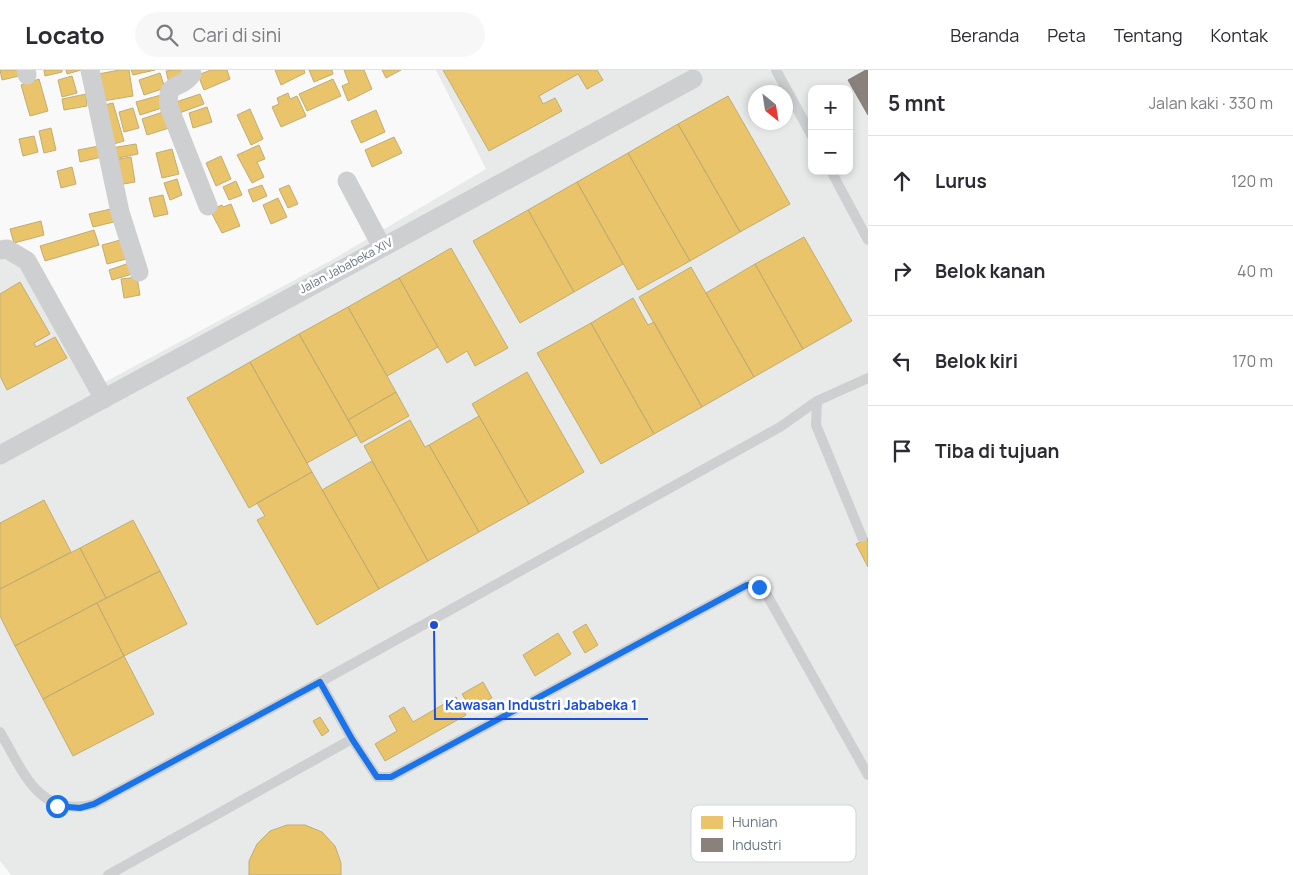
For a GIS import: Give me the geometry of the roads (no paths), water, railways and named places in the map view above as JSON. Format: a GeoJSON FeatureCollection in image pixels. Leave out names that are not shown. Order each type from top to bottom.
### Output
{"type":"FeatureCollection","features":[{"type":"Feature","properties":{"kind":"street"},"geometry":{"type":"LineString","coordinates":[[90,70],[120,212],[139,272]]}},
{"type":"Feature","properties":{"kind":"street"},"geometry":{"type":"LineString","coordinates":[[191,70],[190,78],[169,90],[168,102],[208,206]]}},
{"type":"Feature","properties":{"kind":"street","name":"Jalan Jababeka XIV"},"geometry":{"type":"LineString","coordinates":[[0,455],[693,79]]}},
{"type":"Feature","properties":{"kind":"street"},"geometry":{"type":"LineString","coordinates":[[346,180],[382,247]]}},
{"type":"Feature","properties":{"kind":"street"},"geometry":{"type":"LineString","coordinates":[[0,250],[7,250],[27,261],[104,399]]}},
{"type":"Feature","properties":{"kind":"lane"},"geometry":{"type":"LineString","coordinates":[[776,70],[809,130]]}},
{"type":"Feature","properties":{"kind":"lane"},"geometry":{"type":"LineString","coordinates":[[833,175],[868,240]]}},
{"type":"Feature","properties":{"kind":"lane"},"geometry":{"type":"LineString","coordinates":[[0,732],[40,795],[57,806],[80,808],[94,804],[320,682],[780,428],[817,402],[868,378]]}},
{"type":"Feature","properties":{"kind":"lane"},"geometry":{"type":"LineString","coordinates":[[817,402],[816,425],[862,537]]}},
{"type":"Feature","properties":{"kind":"lane"},"geometry":{"type":"LineString","coordinates":[[320,682],[352,739],[377,777],[391,777],[747,585],[753,585],[763,590],[767,595],[868,775]]}},
{"type":"Feature","properties":{"kind":"lane"},"geometry":{"type":"LineString","coordinates":[[108,875],[352,739]]}},
{"type":"Feature","properties":{"kind":"place","name":"Kawasan Industri Jababeka 1"},"geometry":{"type":"Point","coordinates":[434,625]}}]}
